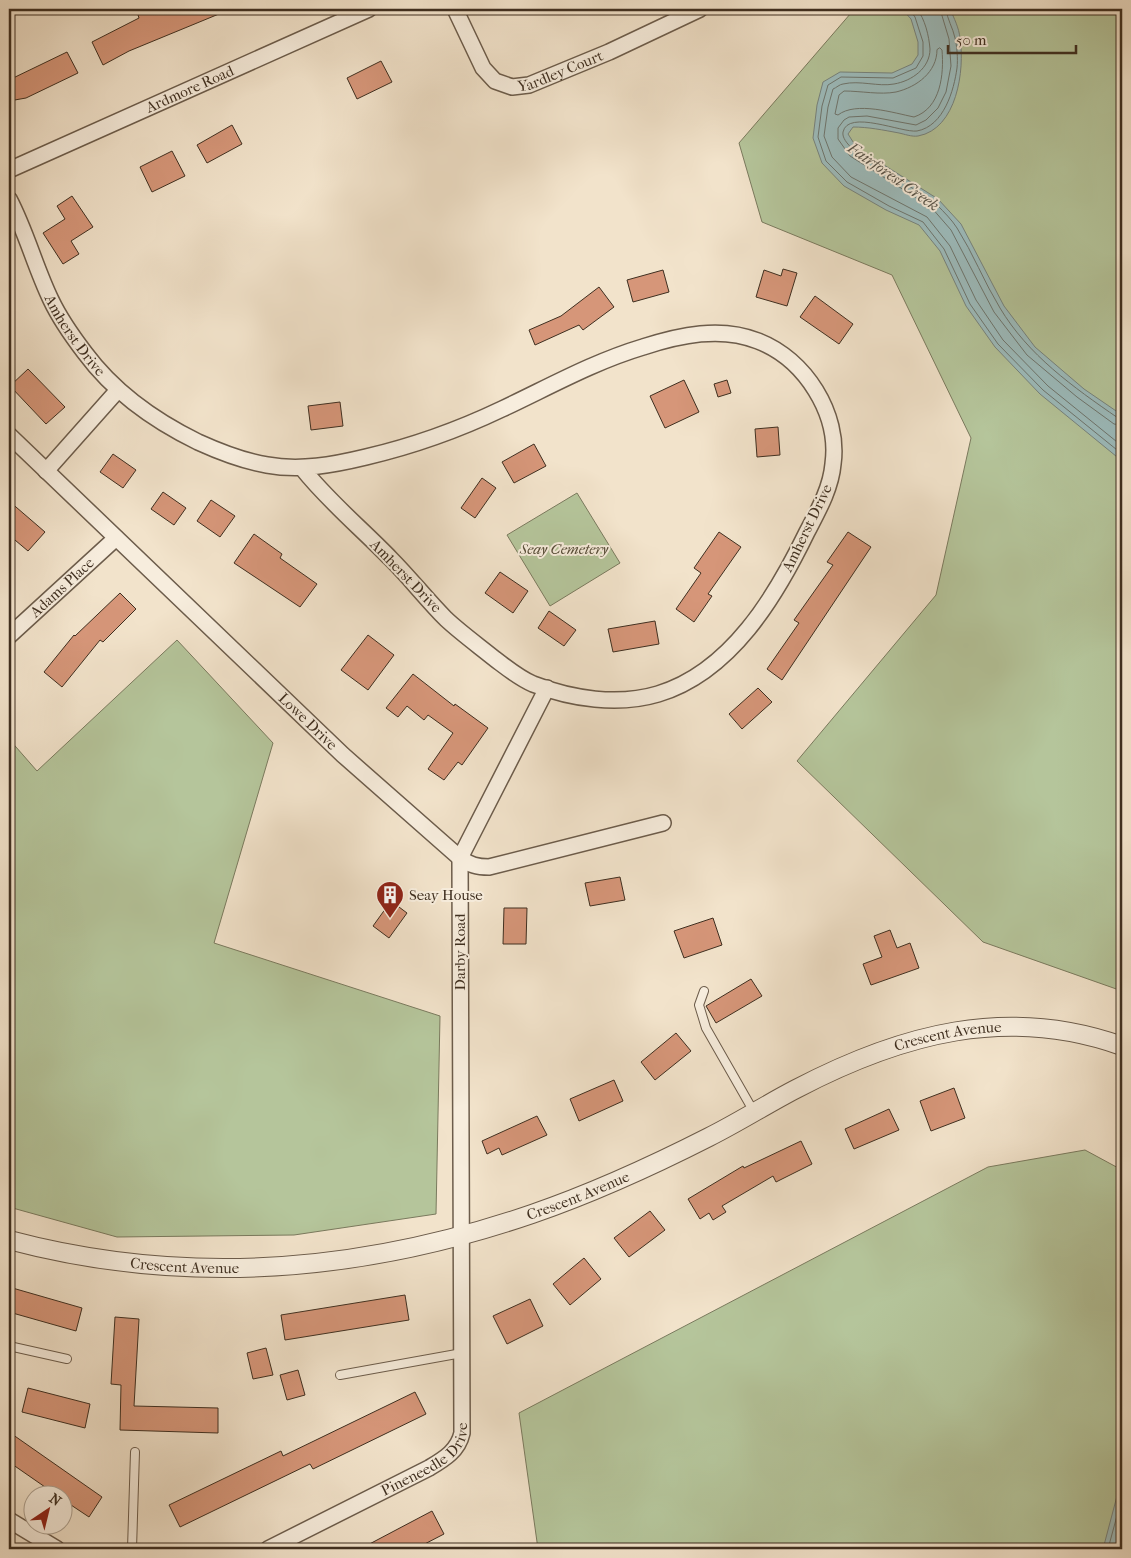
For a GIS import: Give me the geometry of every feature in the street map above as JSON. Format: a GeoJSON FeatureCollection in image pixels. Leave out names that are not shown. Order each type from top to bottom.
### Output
{"type":"FeatureCollection","features":[{"type":"Feature","properties":{"kind":"street","name":"Ardmore Road"},"geometry":{"type":"LineString","coordinates":[[9,170],[369,9]]}},
{"type":"Feature","properties":{"kind":"street","name":"Yardley Court"},"geometry":{"type":"LineString","coordinates":[[454,9],[469,42],[488,75],[503,85],[512,87],[529,85],[609,52],[700,9]]}},
{"type":"Feature","properties":{"kind":"street","name":"Amherst Drive"},"geometry":{"type":"LineString","coordinates":[[9,199],[48,292],[64,324],[88,357],[118,390],[141,409],[166,425],[229,455],[264,465],[302,468],[340,463],[396,450],[423,442],[502,409],[572,374],[619,354],[666,340],[704,333],[742,335],[769,345],[794,363],[815,389],[823,404],[833,438],[833,464],[827,490],[800,547],[754,622],[738,640],[701,672],[681,685],[659,694],[636,699],[596,699],[562,693],[530,683],[516,674],[446,619],[392,559],[319,489],[302,468]]}},
{"type":"Feature","properties":{"kind":"street"},"geometry":{"type":"LineString","coordinates":[[46,471],[118,390]]}},
{"type":"Feature","properties":{"kind":"street","name":"Lowe Drive"},"geometry":{"type":"LineString","coordinates":[[9,435],[343,755],[469,864],[479,867],[489,866],[663,824]]}},
{"type":"Feature","properties":{"kind":"street","name":"Adams Place"},"geometry":{"type":"LineString","coordinates":[[9,636],[116,538]]}},
{"type":"Feature","properties":{"kind":"street","name":"Darby Road"},"geometry":{"type":"LineString","coordinates":[[462,1236],[460,858],[546,688]]}},
{"type":"Feature","properties":{"kind":"street","name":"Crescent Avenue"},"geometry":{"type":"LineString","coordinates":[[9,1240],[69,1254],[129,1264],[189,1269],[303,1265],[356,1259],[462,1236],[534,1214],[610,1184],[661,1161],[798,1088],[836,1070],[916,1040],[952,1031],[989,1026],[1026,1026],[1063,1030],[1100,1038],[1122,1046]]}},
{"type":"Feature","properties":{"kind":"street","name":"Pineneedle Drive"},"geometry":{"type":"LineString","coordinates":[[273,1548],[429,1468],[455,1449],[460,1441],[462,1433],[462,1236]]}},
{"type":"Feature","properties":{"kind":"street"},"geometry":{"type":"LineString","coordinates":[[9,1520],[57,1549]]}},
{"type":"Feature","properties":{"kind":"lane"},"geometry":{"type":"LineString","coordinates":[[704,991],[699,1005],[706,1028],[754,1112]]}},
{"type":"Feature","properties":{"kind":"lane"},"geometry":{"type":"LineString","coordinates":[[9,1346],[67,1358]]}},
{"type":"Feature","properties":{"kind":"lane"},"geometry":{"type":"LineString","coordinates":[[340,1376],[462,1354]]}},
{"type":"Feature","properties":{"kind":"lane"},"geometry":{"type":"LineString","coordinates":[[132,1549],[135,1452]]}},
{"type":"Feature","properties":{"kind":"green space"},"geometry":{"type":"Polygon","coordinates":[[[850,9],[1122,9],[1122,991],[983,942],[797,761],[936,595],[971,438],[892,275],[762,222],[739,143],[851,13],[850,9]]]}},
{"type":"Feature","properties":{"kind":"green space","name":"Seay Cemetery"},"geometry":{"type":"Polygon","coordinates":[[[577,493],[620,563],[550,606],[507,535],[577,493]]]}},
{"type":"Feature","properties":{"kind":"green space"},"geometry":{"type":"Polygon","coordinates":[[[177,640],[273,743],[214,943],[440,1016],[436,1214],[294,1235],[117,1237],[9,1207],[9,739],[37,771],[177,640]]]}},
{"type":"Feature","properties":{"kind":"green space"},"geometry":{"type":"Polygon","coordinates":[[[1085,1150],[1122,1170],[1122,1549],[538,1549],[519,1413],[988,1167],[1085,1150]]]}},
{"type":"Feature","properties":{"kind":"water","name":"Fairforest Creek"},"geometry":{"type":"Polygon","coordinates":[[[902,9],[950,9],[959,31],[961,66],[956,96],[950,110],[942,122],[931,131],[918,136],[859,127],[853,127],[848,134],[857,148],[938,199],[961,224],[1004,306],[1035,347],[1084,389],[1122,415],[1122,461],[1040,394],[995,347],[966,306],[940,251],[919,225],[886,210],[844,186],[822,163],[813,138],[817,105],[823,82],[840,72],[892,73],[912,64],[918,55],[918,42],[911,19],[902,9]]]}},
{"type":"Feature","properties":{"kind":"water"},"geometry":{"type":"Polygon","coordinates":[[[1122,1487],[1122,1549],[1103,1549],[1117,1496],[1122,1487]]]}},
{"type":"Feature","properties":{"kind":"building"},"geometry":{"type":"Polygon","coordinates":[[[145,9],[231,9],[129,51],[103,65],[92,42],[139,18],[137,12],[145,9]]]}},
{"type":"Feature","properties":{"kind":"building"},"geometry":{"type":"Polygon","coordinates":[[[67,52],[78,73],[26,98],[9,101],[9,80],[67,52]]]}},
{"type":"Feature","properties":{"kind":"building"},"geometry":{"type":"Polygon","coordinates":[[[381,61],[392,82],[357,99],[347,78],[381,61]]]}},
{"type":"Feature","properties":{"kind":"building"},"geometry":{"type":"Polygon","coordinates":[[[232,125],[242,144],[207,163],[197,145],[232,125]]]}},
{"type":"Feature","properties":{"kind":"building"},"geometry":{"type":"Polygon","coordinates":[[[172,151],[185,176],[152,192],[140,167],[172,151]]]}},
{"type":"Feature","properties":{"kind":"building"},"geometry":{"type":"Polygon","coordinates":[[[72,196],[93,227],[71,241],[79,254],[63,264],[43,233],[65,219],[57,206],[72,196]]]}},
{"type":"Feature","properties":{"kind":"building"},"geometry":{"type":"Polygon","coordinates":[[[783,269],[797,273],[787,306],[756,297],[764,270],[781,276],[783,269]]]}},
{"type":"Feature","properties":{"kind":"building"},"geometry":{"type":"Polygon","coordinates":[[[663,270],[669,292],[633,302],[627,280],[663,270]]]}},
{"type":"Feature","properties":{"kind":"building"},"geometry":{"type":"Polygon","coordinates":[[[599,287],[614,307],[583,330],[579,325],[535,345],[529,330],[561,316],[599,287]]]}},
{"type":"Feature","properties":{"kind":"building"},"geometry":{"type":"Polygon","coordinates":[[[815,296],[853,324],[839,344],[800,317],[815,296]]]}},
{"type":"Feature","properties":{"kind":"building"},"geometry":{"type":"Polygon","coordinates":[[[28,369],[65,407],[46,424],[10,386],[28,369]]]}},
{"type":"Feature","properties":{"kind":"building"},"geometry":{"type":"Polygon","coordinates":[[[684,380],[699,412],[665,428],[650,396],[684,380]]]}},
{"type":"Feature","properties":{"kind":"building"},"geometry":{"type":"Polygon","coordinates":[[[727,380],[731,393],[718,397],[714,384],[727,380]]]}},
{"type":"Feature","properties":{"kind":"building"},"geometry":{"type":"Polygon","coordinates":[[[340,402],[343,426],[311,430],[308,406],[340,402]]]}},
{"type":"Feature","properties":{"kind":"building"},"geometry":{"type":"Polygon","coordinates":[[[778,427],[780,455],[757,457],[755,429],[778,427]]]}},
{"type":"Feature","properties":{"kind":"building"},"geometry":{"type":"Polygon","coordinates":[[[534,444],[546,466],[514,483],[502,462],[534,444]]]}},
{"type":"Feature","properties":{"kind":"building"},"geometry":{"type":"Polygon","coordinates":[[[113,454],[136,470],[123,488],[100,472],[113,454]]]}},
{"type":"Feature","properties":{"kind":"building"},"geometry":{"type":"Polygon","coordinates":[[[482,478],[496,488],[475,518],[461,508],[482,478]]]}},
{"type":"Feature","properties":{"kind":"building"},"geometry":{"type":"Polygon","coordinates":[[[163,492],[186,508],[174,525],[151,509],[163,492]]]}},
{"type":"Feature","properties":{"kind":"building"},"geometry":{"type":"Polygon","coordinates":[[[211,500],[235,516],[220,537],[197,521],[211,500]]]}},
{"type":"Feature","properties":{"kind":"building"},"geometry":{"type":"Polygon","coordinates":[[[9,501],[45,532],[28,551],[9,535],[9,501]]]}},
{"type":"Feature","properties":{"kind":"building"},"geometry":{"type":"Polygon","coordinates":[[[719,532],[741,547],[708,594],[712,596],[694,622],[676,609],[701,573],[694,568],[719,532]]]}},
{"type":"Feature","properties":{"kind":"building"},"geometry":{"type":"Polygon","coordinates":[[[848,532],[871,547],[782,680],[767,669],[799,623],[794,620],[833,565],[827,562],[848,532]]]}},
{"type":"Feature","properties":{"kind":"building"},"geometry":{"type":"Polygon","coordinates":[[[254,534],[282,554],[280,558],[317,584],[300,607],[234,563],[254,534]]]}},
{"type":"Feature","properties":{"kind":"building"},"geometry":{"type":"Polygon","coordinates":[[[500,572],[528,591],[513,613],[485,593],[500,572]]]}},
{"type":"Feature","properties":{"kind":"building"},"geometry":{"type":"Polygon","coordinates":[[[120,593],[136,609],[103,642],[100,640],[62,687],[44,672],[74,635],[120,593]]]}},
{"type":"Feature","properties":{"kind":"building"},"geometry":{"type":"Polygon","coordinates":[[[549,611],[576,630],[564,646],[538,628],[549,611]]]}},
{"type":"Feature","properties":{"kind":"building"},"geometry":{"type":"Polygon","coordinates":[[[655,621],[659,644],[613,652],[608,629],[655,621]]]}},
{"type":"Feature","properties":{"kind":"building"},"geometry":{"type":"Polygon","coordinates":[[[368,635],[394,655],[368,690],[341,670],[368,635]]]}},
{"type":"Feature","properties":{"kind":"building"},"geometry":{"type":"Polygon","coordinates":[[[413,674],[454,706],[455,704],[488,728],[462,765],[458,762],[444,780],[428,769],[453,733],[428,715],[424,720],[407,706],[398,717],[386,708],[413,674]]]}},
{"type":"Feature","properties":{"kind":"building"},"geometry":{"type":"Polygon","coordinates":[[[758,688],[772,702],[742,729],[729,714],[758,688]]]}},
{"type":"Feature","properties":{"kind":"building"},"geometry":{"type":"Polygon","coordinates":[[[620,877],[625,900],[590,906],[585,883],[620,877]]]}},
{"type":"Feature","properties":{"kind":"building","name":"Seay House"},"geometry":{"type":"Polygon","coordinates":[[[391,901],[407,913],[389,938],[373,926],[391,901]]]}},
{"type":"Feature","properties":{"kind":"building"},"geometry":{"type":"Polygon","coordinates":[[[504,908],[527,908],[526,944],[503,944],[504,908]]]}},
{"type":"Feature","properties":{"kind":"building"},"geometry":{"type":"Polygon","coordinates":[[[713,918],[722,945],[684,958],[674,931],[713,918]]]}},
{"type":"Feature","properties":{"kind":"building"},"geometry":{"type":"Polygon","coordinates":[[[890,930],[897,948],[910,943],[919,968],[871,985],[863,964],[882,957],[874,936],[890,930]]]}},
{"type":"Feature","properties":{"kind":"building"},"geometry":{"type":"Polygon","coordinates":[[[751,979],[762,996],[716,1023],[706,1006],[751,979]]]}},
{"type":"Feature","properties":{"kind":"building"},"geometry":{"type":"Polygon","coordinates":[[[676,1033],[691,1051],[655,1080],[641,1062],[676,1033]]]}},
{"type":"Feature","properties":{"kind":"building"},"geometry":{"type":"Polygon","coordinates":[[[614,1080],[623,1101],[579,1121],[570,1099],[614,1080]]]}},
{"type":"Feature","properties":{"kind":"building"},"geometry":{"type":"Polygon","coordinates":[[[954,1088],[965,1118],[931,1131],[920,1101],[954,1088]]]}},
{"type":"Feature","properties":{"kind":"building"},"geometry":{"type":"Polygon","coordinates":[[[889,1109],[899,1130],[854,1149],[845,1129],[889,1109]]]}},
{"type":"Feature","properties":{"kind":"building"},"geometry":{"type":"Polygon","coordinates":[[[537,1116],[547,1135],[502,1155],[499,1148],[487,1154],[482,1141],[537,1116]]]}},
{"type":"Feature","properties":{"kind":"building"},"geometry":{"type":"Polygon","coordinates":[[[801,1141],[812,1164],[776,1182],[773,1176],[722,1206],[726,1212],[713,1220],[709,1213],[700,1219],[688,1199],[743,1166],[744,1168],[801,1141]]]}},
{"type":"Feature","properties":{"kind":"building"},"geometry":{"type":"Polygon","coordinates":[[[650,1211],[665,1230],[629,1257],[614,1238],[650,1211]]]}},
{"type":"Feature","properties":{"kind":"building"},"geometry":{"type":"Polygon","coordinates":[[[584,1258],[601,1279],[570,1305],[553,1284],[584,1258]]]}},
{"type":"Feature","properties":{"kind":"building"},"geometry":{"type":"Polygon","coordinates":[[[9,1287],[82,1308],[76,1331],[9,1312],[9,1287]]]}},
{"type":"Feature","properties":{"kind":"building"},"geometry":{"type":"Polygon","coordinates":[[[405,1295],[409,1320],[285,1340],[281,1315],[405,1295]]]}},
{"type":"Feature","properties":{"kind":"building"},"geometry":{"type":"Polygon","coordinates":[[[530,1299],[543,1326],[507,1344],[493,1316],[530,1299]]]}},
{"type":"Feature","properties":{"kind":"building"},"geometry":{"type":"Polygon","coordinates":[[[115,1317],[139,1319],[134,1406],[218,1408],[218,1433],[120,1430],[121,1385],[111,1384],[115,1317]]]}},
{"type":"Feature","properties":{"kind":"building"},"geometry":{"type":"Polygon","coordinates":[[[266,1348],[273,1375],[253,1379],[247,1353],[266,1348]]]}},
{"type":"Feature","properties":{"kind":"building"},"geometry":{"type":"Polygon","coordinates":[[[298,1370],[305,1395],[287,1400],[280,1375],[298,1370]]]}},
{"type":"Feature","properties":{"kind":"building"},"geometry":{"type":"Polygon","coordinates":[[[28,1388],[90,1404],[85,1428],[22,1412],[28,1388]]]}},
{"type":"Feature","properties":{"kind":"building"},"geometry":{"type":"Polygon","coordinates":[[[415,1392],[426,1414],[313,1469],[310,1464],[180,1527],[169,1505],[281,1451],[283,1456],[415,1392]]]}},
{"type":"Feature","properties":{"kind":"building"},"geometry":{"type":"Polygon","coordinates":[[[9,1432],[102,1497],[89,1517],[72,1506],[72,1486],[44,1486],[9,1462],[9,1432]]]}},
{"type":"Feature","properties":{"kind":"building"},"geometry":{"type":"Polygon","coordinates":[[[432,1511],[444,1534],[415,1549],[360,1549],[432,1511]]]}},
{"type":"Feature","properties":{"kind":"place","name":"Seay House"},"geometry":{"type":"Point","coordinates":[390,919]}}]}
